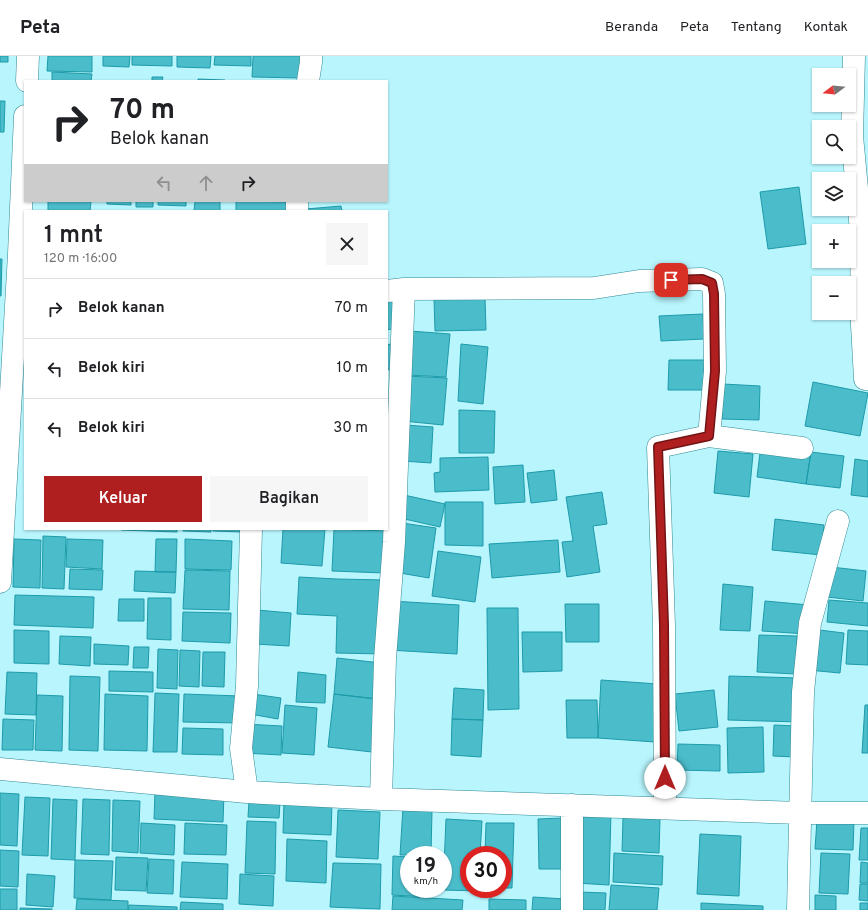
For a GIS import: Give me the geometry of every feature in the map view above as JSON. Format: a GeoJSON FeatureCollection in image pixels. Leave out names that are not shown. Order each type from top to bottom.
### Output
{"type":"FeatureCollection","features":[{"type":"Feature","properties":{"kind":"street"},"geometry":{"type":"LineString","coordinates":[[27,80],[28,56]]}},
{"type":"Feature","properties":{"kind":"street"},"geometry":{"type":"LineString","coordinates":[[308,80],[311,56]]}},
{"type":"Feature","properties":{"kind":"street"},"geometry":{"type":"LineString","coordinates":[[854,56],[852,136],[861,231],[862,326],[865,379],[868,379]]}},
{"type":"Feature","properties":{"kind":"street"},"geometry":{"type":"LineString","coordinates":[[0,576],[15,260],[24,130]]}},
{"type":"Feature","properties":{"kind":"street"},"geometry":{"type":"LineString","coordinates":[[381,799],[385,659],[394,542],[396,290],[594,288],[639,281],[702,279],[712,283],[714,294],[715,371],[709,436]]}},
{"type":"Feature","properties":{"kind":"street"},"geometry":{"type":"LineString","coordinates":[[665,808],[664,625],[658,447],[709,436],[802,448]]}},
{"type":"Feature","properties":{"kind":"street"},"geometry":{"type":"LineString","coordinates":[[798,910],[804,692],[810,623],[838,521]]}},
{"type":"Feature","properties":{"kind":"street"},"geometry":{"type":"LineString","coordinates":[[247,792],[241,748],[247,686],[251,530]]}},
{"type":"Feature","properties":{"kind":"street"},"geometry":{"type":"LineString","coordinates":[[0,768],[247,792],[381,799],[801,813],[868,812]]}},
{"type":"Feature","properties":{"kind":"street"},"geometry":{"type":"LineString","coordinates":[[572,805],[572,910]]}},
{"type":"Feature","properties":{"kind":"building"},"geometry":{"type":"Polygon","coordinates":[[[0,56],[8,56],[8,62],[0,62],[0,56]]]}},
{"type":"Feature","properties":{"kind":"building"},"geometry":{"type":"Polygon","coordinates":[[[48,56],[92,56],[92,72],[47,71],[48,56]]]}},
{"type":"Feature","properties":{"kind":"building"},"geometry":{"type":"Polygon","coordinates":[[[103,56],[130,56],[129,67],[103,66],[103,56]]]}},
{"type":"Feature","properties":{"kind":"building"},"geometry":{"type":"Polygon","coordinates":[[[132,56],[172,56],[172,66],[132,65],[132,56]]]}},
{"type":"Feature","properties":{"kind":"building"},"geometry":{"type":"Polygon","coordinates":[[[177,56],[211,56],[210,68],[177,67],[177,56]]]}},
{"type":"Feature","properties":{"kind":"building"},"geometry":{"type":"Polygon","coordinates":[[[215,56],[251,56],[251,66],[214,65],[215,56]]]}},
{"type":"Feature","properties":{"kind":"building"},"geometry":{"type":"Polygon","coordinates":[[[253,56],[301,56],[300,78],[252,77],[253,56]]]}},
{"type":"Feature","properties":{"kind":"building"},"geometry":{"type":"Polygon","coordinates":[[[52,72],[92,74],[91,80],[52,80],[52,72]]]}},
{"type":"Feature","properties":{"kind":"building"},"geometry":{"type":"Polygon","coordinates":[[[152,77],[163,77],[162,80],[152,80],[152,77]]]}},
{"type":"Feature","properties":{"kind":"building"},"geometry":{"type":"Polygon","coordinates":[[[198,79],[225,80],[198,80],[198,79]]]}},
{"type":"Feature","properties":{"kind":"building"},"geometry":{"type":"Polygon","coordinates":[[[0,101],[5,101],[4,132],[0,132],[0,101]]]}},
{"type":"Feature","properties":{"kind":"building"},"geometry":{"type":"Polygon","coordinates":[[[799,187],[806,244],[768,249],[760,192],[799,187]]]}},
{"type":"Feature","properties":{"kind":"building"},"geometry":{"type":"Polygon","coordinates":[[[48,202],[91,202],[90,210],[48,210],[48,202]]]}},
{"type":"Feature","properties":{"kind":"building"},"geometry":{"type":"Polygon","coordinates":[[[107,202],[131,202],[131,205],[107,204],[107,202]]]}},
{"type":"Feature","properties":{"kind":"building"},"geometry":{"type":"Polygon","coordinates":[[[136,202],[153,202],[153,207],[136,207],[136,202]]]}},
{"type":"Feature","properties":{"kind":"building"},"geometry":{"type":"Polygon","coordinates":[[[158,202],[186,202],[186,206],[158,205],[158,202]]]}},
{"type":"Feature","properties":{"kind":"building"},"geometry":{"type":"Polygon","coordinates":[[[195,202],[220,202],[220,210],[194,210],[195,202]]]}},
{"type":"Feature","properties":{"kind":"building"},"geometry":{"type":"Polygon","coordinates":[[[236,202],[288,202],[288,210],[236,210],[236,202]]]}},
{"type":"Feature","properties":{"kind":"building"},"geometry":{"type":"Polygon","coordinates":[[[341,206],[342,210],[306,210],[341,206]]]}},
{"type":"Feature","properties":{"kind":"building"},"geometry":{"type":"Polygon","coordinates":[[[0,259],[2,259],[1,296],[0,296],[0,259]]]}},
{"type":"Feature","properties":{"kind":"building"},"geometry":{"type":"Polygon","coordinates":[[[393,293],[400,327],[388,330],[388,295],[393,293]]]}},
{"type":"Feature","properties":{"kind":"building"},"geometry":{"type":"Polygon","coordinates":[[[485,298],[486,330],[435,331],[434,299],[485,298]]]}},
{"type":"Feature","properties":{"kind":"building"},"geometry":{"type":"Polygon","coordinates":[[[703,314],[704,339],[661,341],[659,316],[703,314]]]}},
{"type":"Feature","properties":{"kind":"building"},"geometry":{"type":"Polygon","coordinates":[[[410,331],[450,334],[446,377],[407,375],[410,331]]]}},
{"type":"Feature","properties":{"kind":"building"},"geometry":{"type":"Polygon","coordinates":[[[390,344],[396,368],[388,370],[388,345],[390,344]]]}},
{"type":"Feature","properties":{"kind":"building"},"geometry":{"type":"Polygon","coordinates":[[[461,344],[488,347],[483,404],[458,401],[461,344]]]}},
{"type":"Feature","properties":{"kind":"building"},"geometry":{"type":"Polygon","coordinates":[[[669,360],[705,360],[705,390],[668,390],[669,360]]]}},
{"type":"Feature","properties":{"kind":"building"},"geometry":{"type":"Polygon","coordinates":[[[406,376],[447,378],[443,425],[403,421],[406,376]]]}},
{"type":"Feature","properties":{"kind":"building"},"geometry":{"type":"Polygon","coordinates":[[[813,382],[868,393],[860,436],[805,426],[813,382]]]}},
{"type":"Feature","properties":{"kind":"building"},"geometry":{"type":"Polygon","coordinates":[[[723,384],[760,386],[759,420],[722,419],[723,384]]]}},
{"type":"Feature","properties":{"kind":"building"},"geometry":{"type":"Polygon","coordinates":[[[459,410],[495,411],[494,453],[459,453],[459,410]]]}},
{"type":"Feature","properties":{"kind":"building"},"geometry":{"type":"Polygon","coordinates":[[[405,425],[433,427],[431,463],[403,461],[405,425]]]}},
{"type":"Feature","properties":{"kind":"building"},"geometry":{"type":"Polygon","coordinates":[[[761,445],[811,452],[806,484],[757,477],[761,445]]]}},
{"type":"Feature","properties":{"kind":"building"},"geometry":{"type":"Polygon","coordinates":[[[718,451],[753,454],[749,497],[714,493],[718,451]]]}},
{"type":"Feature","properties":{"kind":"building"},"geometry":{"type":"Polygon","coordinates":[[[811,452],[844,456],[840,488],[806,484],[811,452]]]}},
{"type":"Feature","properties":{"kind":"building"},"geometry":{"type":"Polygon","coordinates":[[[488,457],[489,490],[435,492],[434,473],[440,472],[440,458],[488,457]]]}},
{"type":"Feature","properties":{"kind":"building"},"geometry":{"type":"Polygon","coordinates":[[[855,459],[868,461],[868,497],[851,495],[855,459]]]}},
{"type":"Feature","properties":{"kind":"building"},"geometry":{"type":"Polygon","coordinates":[[[523,465],[525,502],[495,504],[493,467],[523,465]]]}},
{"type":"Feature","properties":{"kind":"building"},"geometry":{"type":"Polygon","coordinates":[[[554,470],[557,500],[531,503],[527,473],[554,470]]]}},
{"type":"Feature","properties":{"kind":"building"},"geometry":{"type":"Polygon","coordinates":[[[602,492],[607,524],[593,526],[600,572],[567,577],[562,542],[573,541],[566,497],[602,492]]]}},
{"type":"Feature","properties":{"kind":"building"},"geometry":{"type":"Polygon","coordinates":[[[404,495],[445,504],[440,527],[400,518],[404,495]]]}},
{"type":"Feature","properties":{"kind":"building"},"geometry":{"type":"Polygon","coordinates":[[[445,502],[483,502],[483,546],[445,545],[445,502]]]}},
{"type":"Feature","properties":{"kind":"building"},"geometry":{"type":"Polygon","coordinates":[[[775,519],[824,525],[821,555],[772,550],[775,519]]]}},
{"type":"Feature","properties":{"kind":"building"},"geometry":{"type":"Polygon","coordinates":[[[402,523],[436,528],[429,578],[394,572],[402,523]]]}},
{"type":"Feature","properties":{"kind":"building"},"geometry":{"type":"Polygon","coordinates":[[[121,530],[177,530],[177,532],[121,530]]]}},
{"type":"Feature","properties":{"kind":"building"},"geometry":{"type":"Polygon","coordinates":[[[211,530],[211,532],[183,531],[211,530]]]}},
{"type":"Feature","properties":{"kind":"building"},"geometry":{"type":"Polygon","coordinates":[[[243,530],[243,532],[213,531],[243,530]]]}},
{"type":"Feature","properties":{"kind":"building"},"geometry":{"type":"Polygon","coordinates":[[[283,530],[325,530],[322,566],[281,563],[283,530]]]}},
{"type":"Feature","properties":{"kind":"building"},"geometry":{"type":"Polygon","coordinates":[[[334,530],[386,531],[384,573],[332,571],[334,530]]]}},
{"type":"Feature","properties":{"kind":"building"},"geometry":{"type":"Polygon","coordinates":[[[43,536],[66,537],[64,589],[42,588],[43,536]]]}},
{"type":"Feature","properties":{"kind":"building"},"geometry":{"type":"Polygon","coordinates":[[[14,539],[41,540],[40,588],[13,587],[14,539]]]}},
{"type":"Feature","properties":{"kind":"building"},"geometry":{"type":"Polygon","coordinates":[[[67,539],[103,540],[102,569],[66,567],[67,539]]]}},
{"type":"Feature","properties":{"kind":"building"},"geometry":{"type":"Polygon","coordinates":[[[156,539],[177,539],[176,572],[155,572],[156,539]]]}},
{"type":"Feature","properties":{"kind":"building"},"geometry":{"type":"Polygon","coordinates":[[[185,539],[232,541],[231,570],[185,569],[185,539]]]}},
{"type":"Feature","properties":{"kind":"building"},"geometry":{"type":"Polygon","coordinates":[[[558,540],[560,572],[492,578],[489,544],[558,540]]]}},
{"type":"Feature","properties":{"kind":"building"},"geometry":{"type":"Polygon","coordinates":[[[438,551],[481,557],[475,602],[432,596],[438,551]]]}},
{"type":"Feature","properties":{"kind":"building"},"geometry":{"type":"Polygon","coordinates":[[[831,567],[866,571],[863,601],[827,597],[831,567]]]}},
{"type":"Feature","properties":{"kind":"building"},"geometry":{"type":"Polygon","coordinates":[[[70,569],[103,570],[102,590],[69,589],[70,569]]]}},
{"type":"Feature","properties":{"kind":"building"},"geometry":{"type":"Polygon","coordinates":[[[185,570],[230,571],[229,610],[183,609],[185,570]]]}},
{"type":"Feature","properties":{"kind":"building"},"geometry":{"type":"Polygon","coordinates":[[[135,571],[176,572],[175,593],[134,591],[135,571]]]}},
{"type":"Feature","properties":{"kind":"building"},"geometry":{"type":"Polygon","coordinates":[[[299,577],[384,580],[383,654],[336,653],[337,616],[297,614],[299,577]]]}},
{"type":"Feature","properties":{"kind":"building"},"geometry":{"type":"Polygon","coordinates":[[[723,584],[753,587],[750,631],[720,630],[723,584]]]}},
{"type":"Feature","properties":{"kind":"building"},"geometry":{"type":"Polygon","coordinates":[[[15,595],[94,597],[93,628],[14,625],[15,595]]]}},
{"type":"Feature","properties":{"kind":"building"},"geometry":{"type":"Polygon","coordinates":[[[148,598],[171,598],[171,640],[147,639],[148,598]]]}},
{"type":"Feature","properties":{"kind":"building"},"geometry":{"type":"Polygon","coordinates":[[[119,599],[144,599],[144,621],[118,621],[119,599]]]}},
{"type":"Feature","properties":{"kind":"building"},"geometry":{"type":"Polygon","coordinates":[[[829,600],[868,603],[868,626],[827,622],[829,600]]]}},
{"type":"Feature","properties":{"kind":"building"},"geometry":{"type":"Polygon","coordinates":[[[391,601],[459,605],[457,654],[388,650],[391,601]]]}},
{"type":"Feature","properties":{"kind":"building"},"geometry":{"type":"Polygon","coordinates":[[[765,601],[809,605],[806,634],[762,631],[765,601]]]}},
{"type":"Feature","properties":{"kind":"building"},"geometry":{"type":"Polygon","coordinates":[[[565,604],[599,604],[599,642],[566,642],[565,604]]]}},
{"type":"Feature","properties":{"kind":"building"},"geometry":{"type":"Polygon","coordinates":[[[487,608],[518,608],[519,709],[488,710],[487,608]]]}},
{"type":"Feature","properties":{"kind":"building"},"geometry":{"type":"Polygon","coordinates":[[[257,610],[291,613],[289,646],[255,644],[257,610]]]}},
{"type":"Feature","properties":{"kind":"building"},"geometry":{"type":"Polygon","coordinates":[[[183,612],[231,613],[230,643],[182,641],[183,612]]]}},
{"type":"Feature","properties":{"kind":"building"},"geometry":{"type":"Polygon","coordinates":[[[811,629],[844,633],[840,673],[808,670],[811,629]]]}},
{"type":"Feature","properties":{"kind":"building"},"geometry":{"type":"Polygon","coordinates":[[[14,630],[49,631],[49,664],[14,663],[14,630]]]}},
{"type":"Feature","properties":{"kind":"building"},"geometry":{"type":"Polygon","coordinates":[[[848,630],[868,631],[868,665],[846,664],[848,630]]]}},
{"type":"Feature","properties":{"kind":"building"},"geometry":{"type":"Polygon","coordinates":[[[522,632],[562,632],[562,671],[523,672],[522,632]]]}},
{"type":"Feature","properties":{"kind":"building"},"geometry":{"type":"Polygon","coordinates":[[[759,635],[797,636],[795,674],[757,672],[759,635]]]}},
{"type":"Feature","properties":{"kind":"building"},"geometry":{"type":"Polygon","coordinates":[[[60,636],[91,637],[90,666],[59,664],[60,636]]]}},
{"type":"Feature","properties":{"kind":"building"},"geometry":{"type":"Polygon","coordinates":[[[94,644],[129,646],[128,665],[94,664],[94,644]]]}},
{"type":"Feature","properties":{"kind":"building"},"geometry":{"type":"Polygon","coordinates":[[[134,647],[149,647],[148,668],[133,668],[134,647]]]}},
{"type":"Feature","properties":{"kind":"building"},"geometry":{"type":"Polygon","coordinates":[[[158,649],[178,650],[177,689],[157,688],[158,649]]]}},
{"type":"Feature","properties":{"kind":"building"},"geometry":{"type":"Polygon","coordinates":[[[180,650],[200,651],[199,687],[179,686],[180,650]]]}},
{"type":"Feature","properties":{"kind":"building"},"geometry":{"type":"Polygon","coordinates":[[[203,652],[225,652],[224,687],[202,686],[203,652]]]}},
{"type":"Feature","properties":{"kind":"building"},"geometry":{"type":"Polygon","coordinates":[[[337,658],[381,663],[377,699],[334,694],[337,658]]]}},
{"type":"Feature","properties":{"kind":"building"},"geometry":{"type":"Polygon","coordinates":[[[109,671],[153,672],[153,692],[109,691],[109,671]]]}},
{"type":"Feature","properties":{"kind":"building"},"geometry":{"type":"Polygon","coordinates":[[[7,672],[37,673],[36,715],[5,714],[7,672]]]}},
{"type":"Feature","properties":{"kind":"building"},"geometry":{"type":"Polygon","coordinates":[[[298,672],[326,675],[325,703],[296,702],[298,672]]]}},
{"type":"Feature","properties":{"kind":"building"},"geometry":{"type":"Polygon","coordinates":[[[70,676],[100,677],[98,751],[69,750],[70,676]]]}},
{"type":"Feature","properties":{"kind":"building"},"geometry":{"type":"Polygon","coordinates":[[[729,676],[800,678],[799,722],[728,720],[729,676]]]}},
{"type":"Feature","properties":{"kind":"building"},"geometry":{"type":"Polygon","coordinates":[[[601,680],[658,684],[655,742],[598,738],[601,680]]]}},
{"type":"Feature","properties":{"kind":"building"},"geometry":{"type":"Polygon","coordinates":[[[454,688],[484,690],[483,720],[452,719],[454,688]]]}},
{"type":"Feature","properties":{"kind":"building"},"geometry":{"type":"Polygon","coordinates":[[[714,690],[718,727],[679,731],[675,694],[714,690]]]}},
{"type":"Feature","properties":{"kind":"building"},"geometry":{"type":"Polygon","coordinates":[[[155,693],[179,694],[177,752],[153,752],[155,693]]]}},
{"type":"Feature","properties":{"kind":"building"},"geometry":{"type":"Polygon","coordinates":[[[105,694],[148,696],[147,751],[104,750],[105,694]]]}},
{"type":"Feature","properties":{"kind":"building"},"geometry":{"type":"Polygon","coordinates":[[[184,694],[240,696],[239,723],[183,722],[184,694]]]}},
{"type":"Feature","properties":{"kind":"building"},"geometry":{"type":"Polygon","coordinates":[[[253,694],[281,698],[278,719],[250,714],[253,694]]]}},
{"type":"Feature","properties":{"kind":"building"},"geometry":{"type":"Polygon","coordinates":[[[334,694],[377,699],[372,752],[328,747],[334,694]]]}},
{"type":"Feature","properties":{"kind":"building"},"geometry":{"type":"Polygon","coordinates":[[[37,695],[63,696],[62,751],[35,750],[37,695]]]}},
{"type":"Feature","properties":{"kind":"building"},"geometry":{"type":"Polygon","coordinates":[[[566,700],[597,700],[598,738],[567,738],[566,700]]]}},
{"type":"Feature","properties":{"kind":"building"},"geometry":{"type":"Polygon","coordinates":[[[285,705],[317,708],[314,755],[282,753],[285,705]]]}},
{"type":"Feature","properties":{"kind":"building"},"geometry":{"type":"Polygon","coordinates":[[[865,705],[868,705],[868,753],[862,753],[865,705]]]}},
{"type":"Feature","properties":{"kind":"building"},"geometry":{"type":"Polygon","coordinates":[[[3,719],[34,720],[33,750],[2,750],[3,719]]]}},
{"type":"Feature","properties":{"kind":"building"},"geometry":{"type":"Polygon","coordinates":[[[452,719],[483,720],[481,757],[451,755],[452,719]]]}},
{"type":"Feature","properties":{"kind":"building"},"geometry":{"type":"Polygon","coordinates":[[[244,724],[282,726],[281,755],[243,753],[244,724]]]}},
{"type":"Feature","properties":{"kind":"building"},"geometry":{"type":"Polygon","coordinates":[[[774,725],[797,726],[795,757],[773,756],[774,725]]]}},
{"type":"Feature","properties":{"kind":"building"},"geometry":{"type":"Polygon","coordinates":[[[763,727],[764,772],[728,773],[727,728],[763,727]]]}},
{"type":"Feature","properties":{"kind":"building"},"geometry":{"type":"Polygon","coordinates":[[[183,728],[223,729],[223,755],[182,754],[183,728]]]}},
{"type":"Feature","properties":{"kind":"building"},"geometry":{"type":"Polygon","coordinates":[[[678,744],[720,745],[720,771],[677,770],[678,744]]]}},
{"type":"Feature","properties":{"kind":"building"},"geometry":{"type":"Polygon","coordinates":[[[155,792],[224,794],[223,822],[154,819],[155,792]]]}},
{"type":"Feature","properties":{"kind":"building"},"geometry":{"type":"Polygon","coordinates":[[[0,793],[19,794],[17,846],[0,845],[0,793]]]}},
{"type":"Feature","properties":{"kind":"building"},"geometry":{"type":"Polygon","coordinates":[[[25,797],[50,798],[48,856],[22,855],[25,797]]]}},
{"type":"Feature","properties":{"kind":"building"},"geometry":{"type":"Polygon","coordinates":[[[53,799],[77,800],[75,860],[51,859],[53,799]]]}},
{"type":"Feature","properties":{"kind":"building"},"geometry":{"type":"Polygon","coordinates":[[[83,799],[110,800],[109,855],[81,854],[83,799]]]}},
{"type":"Feature","properties":{"kind":"building"},"geometry":{"type":"Polygon","coordinates":[[[113,800],[140,801],[138,853],[112,851],[113,800]]]}},
{"type":"Feature","properties":{"kind":"building"},"geometry":{"type":"Polygon","coordinates":[[[249,801],[280,802],[279,818],[248,817],[249,801]]]}},
{"type":"Feature","properties":{"kind":"building"},"geometry":{"type":"Polygon","coordinates":[[[284,801],[332,803],[331,835],[283,833],[284,801]]]}},
{"type":"Feature","properties":{"kind":"building"},"geometry":{"type":"Polygon","coordinates":[[[403,807],[432,810],[431,846],[401,846],[403,807]]]}},
{"type":"Feature","properties":{"kind":"building"},"geometry":{"type":"Polygon","coordinates":[[[338,810],[380,812],[378,859],[336,857],[338,810]]]}},
{"type":"Feature","properties":{"kind":"building"},"geometry":{"type":"Polygon","coordinates":[[[611,812],[609,885],[575,883],[580,813],[611,812]]]}},
{"type":"Feature","properties":{"kind":"building"},"geometry":{"type":"Polygon","coordinates":[[[563,818],[564,869],[539,869],[538,819],[563,818]]]}},
{"type":"Feature","properties":{"kind":"building"},"geometry":{"type":"Polygon","coordinates":[[[623,818],[660,819],[659,853],[622,851],[623,818]]]}},
{"type":"Feature","properties":{"kind":"building"},"geometry":{"type":"Polygon","coordinates":[[[446,819],[482,821],[481,846],[460,846],[460,890],[452,890],[452,846],[445,846],[446,819]]]}},
{"type":"Feature","properties":{"kind":"building"},"geometry":{"type":"Polygon","coordinates":[[[817,820],[854,821],[853,850],[815,849],[817,820]]]}},
{"type":"Feature","properties":{"kind":"building"},"geometry":{"type":"Polygon","coordinates":[[[247,821],[276,822],[275,874],[245,873],[247,821]]]}},
{"type":"Feature","properties":{"kind":"building"},"geometry":{"type":"Polygon","coordinates":[[[141,823],[175,825],[174,855],[140,853],[141,823]]]}},
{"type":"Feature","properties":{"kind":"building"},"geometry":{"type":"Polygon","coordinates":[[[185,823],[227,825],[226,855],[184,854],[185,823]]]}},
{"type":"Feature","properties":{"kind":"building"},"geometry":{"type":"Polygon","coordinates":[[[486,823],[514,823],[512,888],[512,846],[485,846],[486,823]]]}},
{"type":"Feature","properties":{"kind":"building"},"geometry":{"type":"Polygon","coordinates":[[[861,828],[868,828],[868,860],[859,860],[861,828]]]}},
{"type":"Feature","properties":{"kind":"building"},"geometry":{"type":"Polygon","coordinates":[[[700,834],[741,836],[739,896],[697,894],[700,834]]]}},
{"type":"Feature","properties":{"kind":"building"},"geometry":{"type":"Polygon","coordinates":[[[287,839],[327,841],[326,883],[286,881],[287,839]]]}},
{"type":"Feature","properties":{"kind":"building"},"geometry":{"type":"Polygon","coordinates":[[[0,850],[19,851],[18,887],[0,886],[0,850]]]}},
{"type":"Feature","properties":{"kind":"building"},"geometry":{"type":"Polygon","coordinates":[[[614,853],[663,856],[662,885],[613,882],[614,853]]]}},
{"type":"Feature","properties":{"kind":"building"},"geometry":{"type":"Polygon","coordinates":[[[821,853],[850,854],[848,894],[819,893],[821,853]]]}},
{"type":"Feature","properties":{"kind":"building"},"geometry":{"type":"Polygon","coordinates":[[[393,856],[400,856],[400,895],[392,895],[393,856]]]}},
{"type":"Feature","properties":{"kind":"building"},"geometry":{"type":"Polygon","coordinates":[[[116,857],[148,858],[146,891],[115,890],[116,857]]]}},
{"type":"Feature","properties":{"kind":"building"},"geometry":{"type":"Polygon","coordinates":[[[149,859],[174,860],[173,894],[147,893],[149,859]]]}},
{"type":"Feature","properties":{"kind":"building"},"geometry":{"type":"Polygon","coordinates":[[[75,860],[113,861],[111,900],[74,898],[75,860]]]}},
{"type":"Feature","properties":{"kind":"building"},"geometry":{"type":"Polygon","coordinates":[[[182,862],[228,864],[227,899],[180,897],[182,862]]]}},
{"type":"Feature","properties":{"kind":"building"},"geometry":{"type":"Polygon","coordinates":[[[861,862],[868,863],[868,883],[860,883],[861,862]]]}},
{"type":"Feature","properties":{"kind":"building"},"geometry":{"type":"Polygon","coordinates":[[[333,863],[381,864],[380,909],[330,907],[333,863]]]}},
{"type":"Feature","properties":{"kind":"building"},"geometry":{"type":"Polygon","coordinates":[[[27,874],[55,876],[53,907],[26,905],[27,874]]]}},
{"type":"Feature","properties":{"kind":"building"},"geometry":{"type":"Polygon","coordinates":[[[240,874],[274,876],[273,906],[239,904],[240,874]]]}},
{"type":"Feature","properties":{"kind":"building"},"geometry":{"type":"Polygon","coordinates":[[[860,884],[868,884],[868,901],[859,900],[860,884]]]}},
{"type":"Feature","properties":{"kind":"building"},"geometry":{"type":"Polygon","coordinates":[[[611,885],[659,888],[657,910],[609,910],[611,885]]]}},
{"type":"Feature","properties":{"kind":"building"},"geometry":{"type":"Polygon","coordinates":[[[0,889],[17,889],[17,910],[0,910],[0,889]]]}},
{"type":"Feature","properties":{"kind":"building"},"geometry":{"type":"Polygon","coordinates":[[[579,892],[606,893],[605,910],[579,910],[579,892]]]}},
{"type":"Feature","properties":{"kind":"building"},"geometry":{"type":"Polygon","coordinates":[[[815,895],[836,896],[836,910],[815,910],[815,895]]]}},
{"type":"Feature","properties":{"kind":"building"},"geometry":{"type":"Polygon","coordinates":[[[393,896],[400,896],[400,898],[463,900],[462,910],[392,910],[393,896]]]}},
{"type":"Feature","properties":{"kind":"building"},"geometry":{"type":"Polygon","coordinates":[[[533,897],[565,899],[565,910],[532,910],[533,897]]]}},
{"type":"Feature","properties":{"kind":"building"},"geometry":{"type":"Polygon","coordinates":[[[77,899],[128,901],[128,910],[76,910],[77,899]]]}},
{"type":"Feature","properties":{"kind":"building"},"geometry":{"type":"Polygon","coordinates":[[[489,899],[526,900],[526,910],[489,910],[489,899]]]}},
{"type":"Feature","properties":{"kind":"building"},"geometry":{"type":"Polygon","coordinates":[[[181,902],[223,904],[223,910],[180,910],[181,902]]]}},
{"type":"Feature","properties":{"kind":"building"},"geometry":{"type":"Polygon","coordinates":[[[701,903],[763,906],[763,910],[701,910],[701,903]]]}},
{"type":"Feature","properties":{"kind":"building"},"geometry":{"type":"Polygon","coordinates":[[[860,903],[868,903],[868,910],[860,910],[860,903]]]}},
{"type":"Feature","properties":{"kind":"building"},"geometry":{"type":"Polygon","coordinates":[[[129,905],[177,907],[177,910],[128,910],[129,905]]]}},
{"type":"Feature","properties":{"kind":"building"},"geometry":{"type":"Polygon","coordinates":[[[20,908],[52,909],[52,910],[20,910],[20,908]]]}},
{"type":"Feature","properties":{"kind":"route"},"geometry":{"type":"LineString","coordinates":[[665,778],[664,625],[658,447],[709,436],[715,371],[714,294],[712,283],[702,279],[671,280]]}}]}
